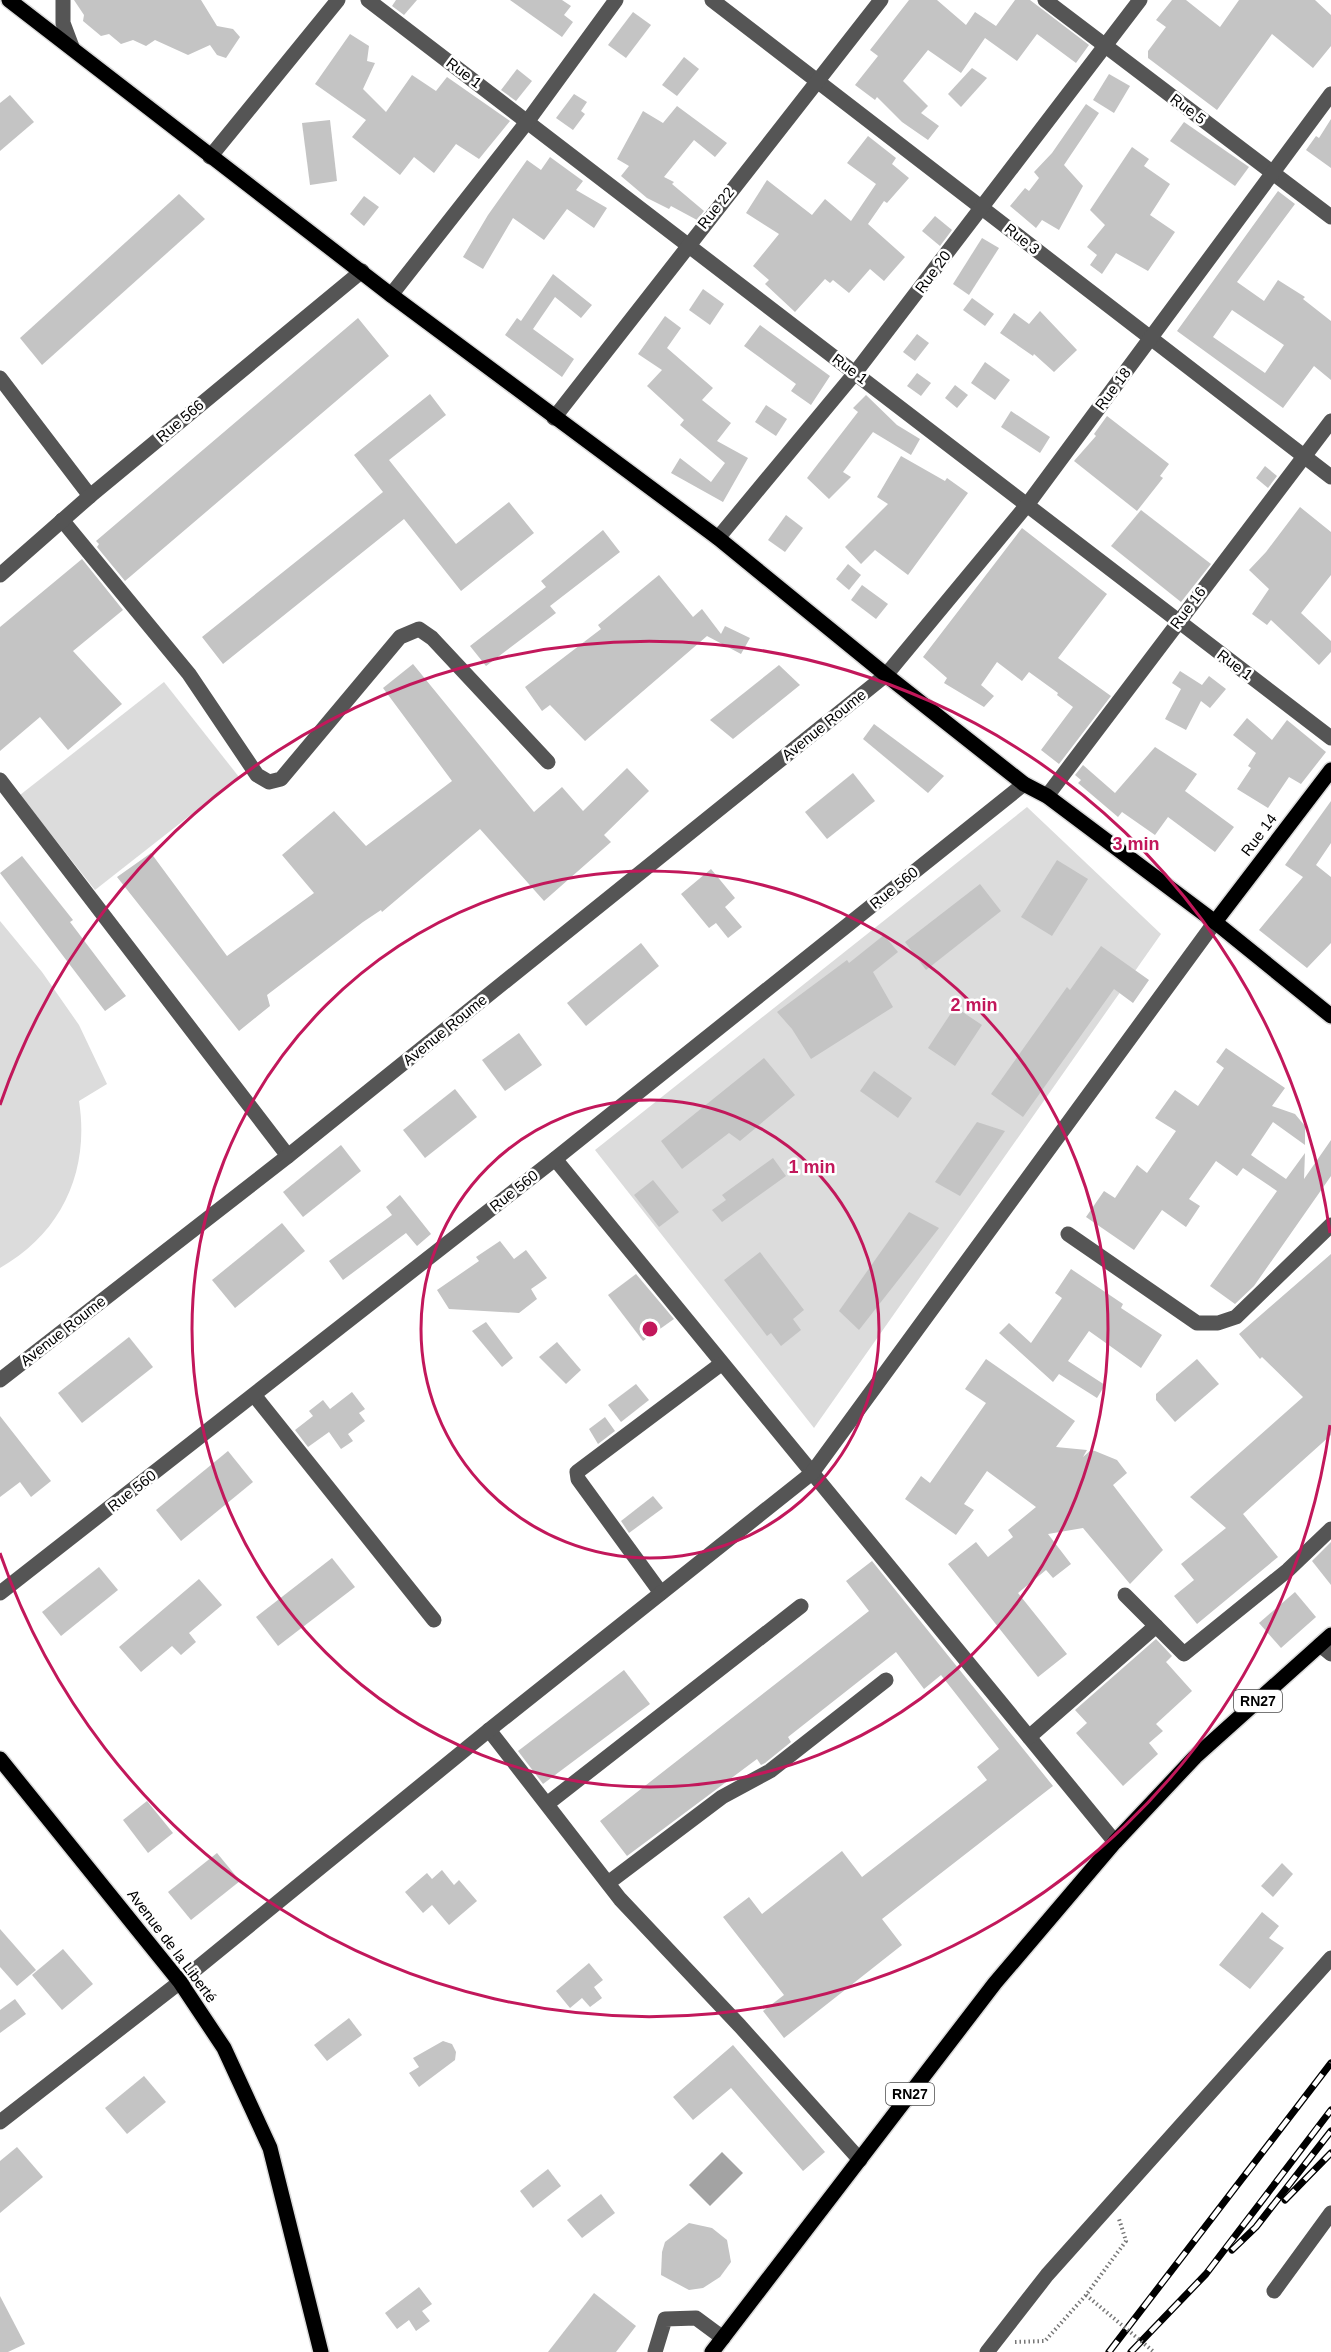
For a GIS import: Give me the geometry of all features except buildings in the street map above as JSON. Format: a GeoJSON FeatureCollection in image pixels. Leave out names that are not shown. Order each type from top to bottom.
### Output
{"type":"FeatureCollection","features":[{"type":"Feature","properties":{"kind":"main road"},"geometry":{"type":"LineString","coordinates":[[9,0],[72,47],[210,158],[362,271],[390,295],[718,538],[1024,784],[1047,796],[1215,922],[1331,1016]]}},
{"type":"Feature","properties":{"kind":"main road","name":"Rue 14"},"geometry":{"type":"LineString","coordinates":[[1215,922],[1331,770]]}},
{"type":"Feature","properties":{"kind":"main road","name":"RN27"},"geometry":{"type":"LineString","coordinates":[[712,2352],[995,1983],[1114,1842],[1195,1757],[1327,1645]]}},
{"type":"Feature","properties":{"kind":"main road","name":"Avenue de la Liberté"},"geometry":{"type":"LineString","coordinates":[[0,1759],[180,1982],[224,2048],[270,2148],[321,2352]]}},
{"type":"Feature","properties":{"kind":"street"},"geometry":{"type":"LineString","coordinates":[[63,0],[63,23],[72,47]]}},
{"type":"Feature","properties":{"kind":"street"},"geometry":{"type":"LineString","coordinates":[[210,158],[338,0]]}},
{"type":"Feature","properties":{"kind":"street","name":"Rue 1"},"geometry":{"type":"LineString","coordinates":[[368,0],[1331,738]]}},
{"type":"Feature","properties":{"kind":"street"},"geometry":{"type":"LineString","coordinates":[[390,295],[527,122],[616,0]]}},
{"type":"Feature","properties":{"kind":"street","name":"Rue 3"},"geometry":{"type":"LineString","coordinates":[[712,0],[1331,477]]}},
{"type":"Feature","properties":{"kind":"street","name":"Rue 22"},"geometry":{"type":"LineString","coordinates":[[554,418],[687,244],[880,0]]}},
{"type":"Feature","properties":{"kind":"street","name":"Rue 5"},"geometry":{"type":"LineString","coordinates":[[1045,0],[1331,217]]}},
{"type":"Feature","properties":{"kind":"street","name":"Rue 20"},"geometry":{"type":"LineString","coordinates":[[718,538],[855,373],[1140,0]]}},
{"type":"Feature","properties":{"kind":"street","name":"Rue 18"},"geometry":{"type":"LineString","coordinates":[[886,675],[1027,505],[1331,94]]}},
{"type":"Feature","properties":{"kind":"street","name":"Rue 566"},"geometry":{"type":"LineString","coordinates":[[0,575],[90,496],[362,271]]}},
{"type":"Feature","properties":{"kind":"street"},"geometry":{"type":"LineString","coordinates":[[0,378],[90,496]]}},
{"type":"Feature","properties":{"kind":"street","name":"Rue 16"},"geometry":{"type":"LineString","coordinates":[[1047,796],[1178,620],[1331,421]]}},
{"type":"Feature","properties":{"kind":"street"},"geometry":{"type":"LineString","coordinates":[[62,520],[189,674],[257,775],[269,782],[281,779],[400,637],[418,629],[432,638],[548,762]]}},
{"type":"Feature","properties":{"kind":"street","name":"Avenue Roume"},"geometry":{"type":"LineString","coordinates":[[0,1380],[288,1156],[886,675]]}},
{"type":"Feature","properties":{"kind":"street"},"geometry":{"type":"LineString","coordinates":[[0,780],[288,1156]]}},
{"type":"Feature","properties":{"kind":"street","name":"Rue 560"},"geometry":{"type":"LineString","coordinates":[[0,1593],[555,1159],[1024,784]]}},
{"type":"Feature","properties":{"kind":"street"},"geometry":{"type":"LineString","coordinates":[[0,2122],[180,1982],[489,1730],[812,1473],[1215,922]]}},
{"type":"Feature","properties":{"kind":"street"},"geometry":{"type":"LineString","coordinates":[[555,1159],[1114,1842]]}},
{"type":"Feature","properties":{"kind":"street"},"geometry":{"type":"LineString","coordinates":[[1068,1234],[1197,1323],[1218,1323],[1236,1317],[1331,1225]]}},
{"type":"Feature","properties":{"kind":"street"},"geometry":{"type":"LineString","coordinates":[[661,1593],[578,1479],[578,1472],[721,1364]]}},
{"type":"Feature","properties":{"kind":"street"},"geometry":{"type":"LineString","coordinates":[[254,1395],[434,1620]]}},
{"type":"Feature","properties":{"kind":"street"},"geometry":{"type":"LineString","coordinates":[[1125,1595],[1184,1654],[1288,1570],[1331,1529]]}},
{"type":"Feature","properties":{"kind":"street"},"geometry":{"type":"LineString","coordinates":[[547,1804],[801,1606]]}},
{"type":"Feature","properties":{"kind":"street"},"geometry":{"type":"LineString","coordinates":[[1029,1737],[1156,1626]]}},
{"type":"Feature","properties":{"kind":"street"},"geometry":{"type":"LineString","coordinates":[[608,1883],[722,1797],[770,1771],[886,1680]]}},
{"type":"Feature","properties":{"kind":"street"},"geometry":{"type":"LineString","coordinates":[[489,1730],[608,1883],[860,2160]]}},
{"type":"Feature","properties":{"kind":"street"},"geometry":{"type":"LineString","coordinates":[[991,2347],[1047,2275],[1331,1958]]}},
{"type":"Feature","properties":{"kind":"street"},"geometry":{"type":"LineString","coordinates":[[1274,2291],[1331,2213]]}},
{"type":"Feature","properties":{"kind":"street"},"geometry":{"type":"LineString","coordinates":[[655,2352],[664,2319],[696,2318],[723,2338]]}},
{"type":"Feature","properties":{"kind":"path"},"geometry":{"type":"LineString","coordinates":[[991,2347],[1045,2341],[1086,2295],[1126,2241],[1112,2202]]}},
{"type":"Feature","properties":{"kind":"path"},"geometry":{"type":"LineString","coordinates":[[1086,2295],[1154,2352]]}},
{"type":"Feature","properties":{"kind":"shaded area"},"geometry":{"type":"Polygon","coordinates":[[[164,682],[239,777],[95,890],[20,795],[164,682]]]}},
{"type":"Feature","properties":{"kind":"shaded area"},"geometry":{"type":"Polygon","coordinates":[[[1027,807],[1161,934],[814,1428],[595,1150],[1027,807]]]}},
{"type":"Feature","properties":{"kind":"shaded area"},"geometry":{"type":"Polygon","coordinates":[[[0,921],[42,972],[79,1025],[107,1084],[79,1101],[80,1152],[67,1198],[40,1237],[22,1254],[0,1268],[0,921]]]}},
{"type":"Feature","properties":{"kind":"shaded area"},"geometry":{"type":"Polygon","coordinates":[[[722,2152],[743,2173],[710,2206],[689,2185],[722,2152]]]}},
{"type":"Feature","properties":{"kind":"railway"},"geometry":{"type":"LineString","coordinates":[[1109,2352],[1331,2063]]}},
{"type":"Feature","properties":{"kind":"railway"},"geometry":{"type":"LineString","coordinates":[[1131,2352],[1206,2274],[1331,2110]]}},
{"type":"Feature","properties":{"kind":"railway"},"geometry":{"type":"LineString","coordinates":[[1232,2250],[1256,2227],[1331,2131]]}},
{"type":"Feature","properties":{"kind":"railway"},"geometry":{"type":"LineString","coordinates":[[1285,2200],[1331,2153]]}}]}
